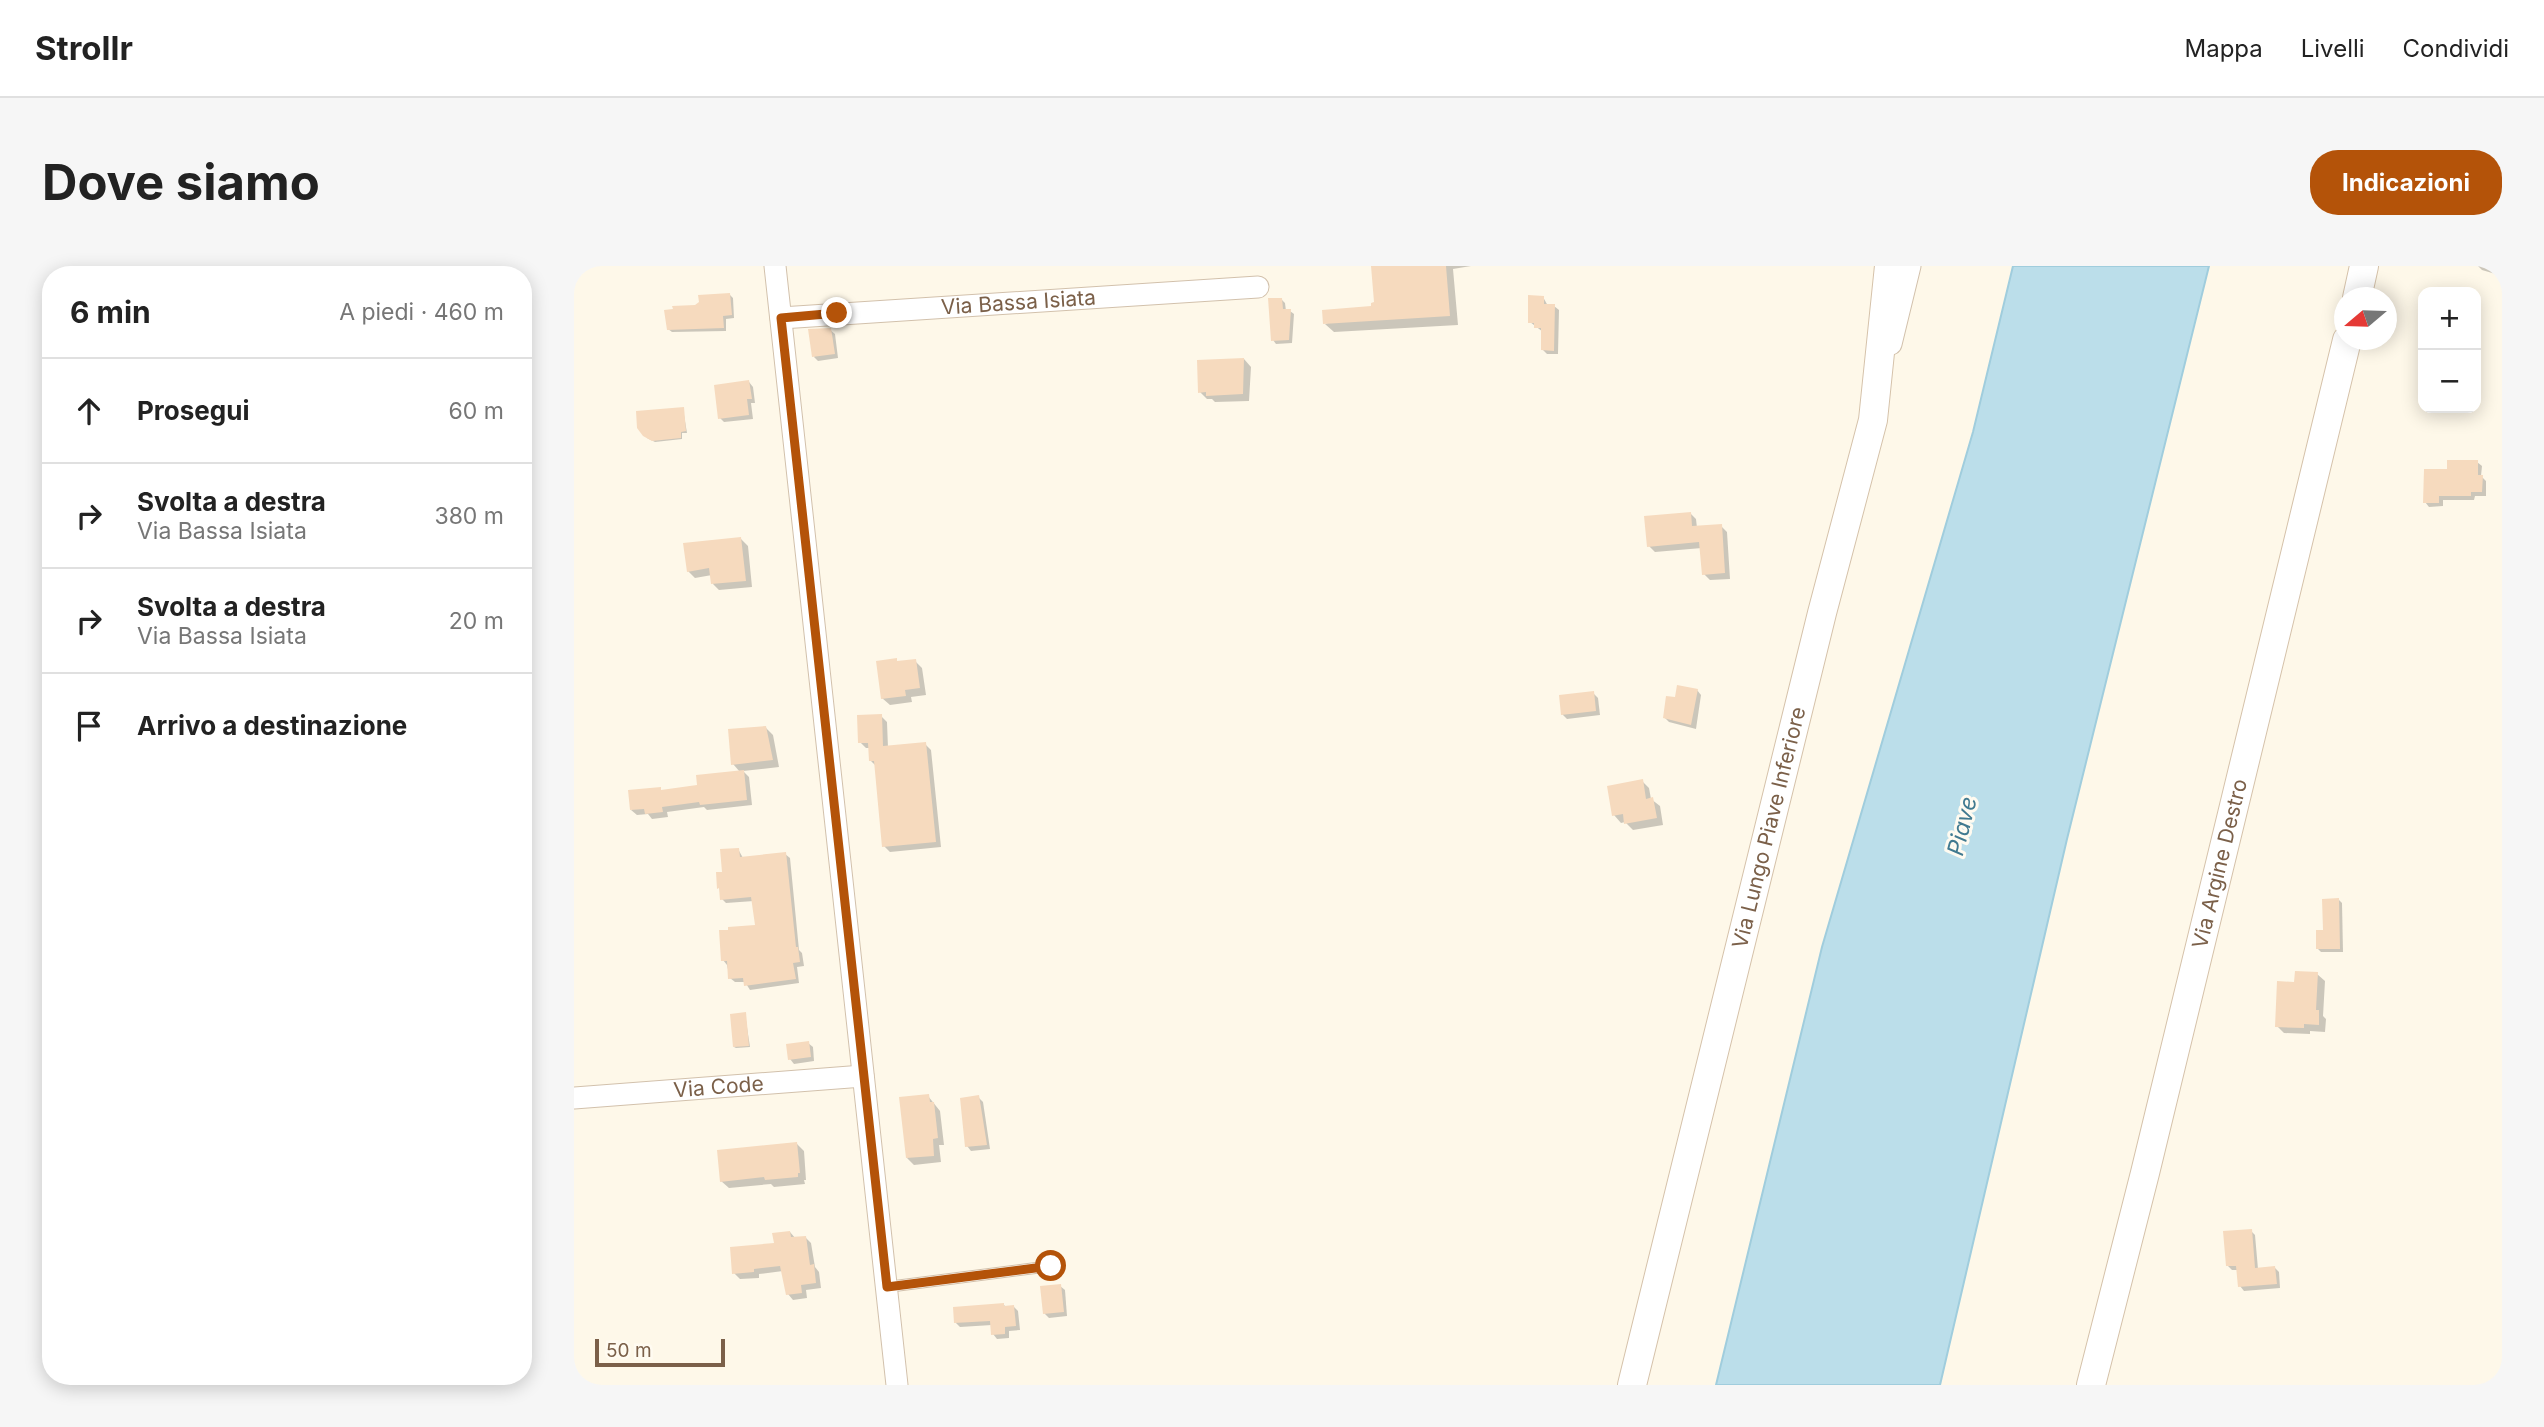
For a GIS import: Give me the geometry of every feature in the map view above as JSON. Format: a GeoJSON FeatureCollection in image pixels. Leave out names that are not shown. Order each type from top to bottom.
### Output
{"type":"FeatureCollection","features":[{"type":"Feature","properties":{"kind":"main road","name":"Via Lungo Piave Inferiore"},"geometry":{"type":"LineString","coordinates":[[1632,1385],[1822,612],[1873,420],[1889,266]]}},
{"type":"Feature","properties":{"kind":"main road"},"geometry":{"type":"LineString","coordinates":[[2359,287],[2364,266]]}},
{"type":"Feature","properties":{"kind":"main road","name":"Via Argine Destro"},"geometry":{"type":"LineString","coordinates":[[2091,1385],[2345,350]]}},
{"type":"Feature","properties":{"kind":"street"},"geometry":{"type":"LineString","coordinates":[[775,266],[897,1385]]}},
{"type":"Feature","properties":{"kind":"street"},"geometry":{"type":"LineString","coordinates":[[1873,420],[1910,266]]}},
{"type":"Feature","properties":{"kind":"street","name":"Via Bassa Isiata"},"geometry":{"type":"LineString","coordinates":[[781,318],[1258,287]]}},
{"type":"Feature","properties":{"kind":"street","name":"Via Code"},"geometry":{"type":"LineString","coordinates":[[574,1098],[863,1076]]}},
{"type":"Feature","properties":{"kind":"lane"},"geometry":{"type":"LineString","coordinates":[[887,1287],[1051,1266]]}},
{"type":"Feature","properties":{"kind":"water","name":"Piave"},"geometry":{"type":"Polygon","coordinates":[[[2013,266],[2209,266],[2067,839],[1940,1385],[1716,1385],[1822,947],[1973,432],[2013,266]]]}},
{"type":"Feature","properties":{"kind":"building"},"geometry":{"type":"Polygon","coordinates":[[[1371,266],[1446,266],[1450,316],[1323,324],[1322,310],[1371,306],[1374,302],[1371,266]]]}},
{"type":"Feature","properties":{"kind":"building"},"geometry":{"type":"Polygon","coordinates":[[[730,293],[732,315],[723,316],[724,328],[667,330],[664,310],[673,309],[672,306],[695,305],[699,302],[698,295],[730,293]]]}},
{"type":"Feature","properties":{"kind":"building"},"geometry":{"type":"Polygon","coordinates":[[[1528,295],[1544,296],[1544,304],[1555,304],[1554,351],[1541,350],[1541,328],[1534,328],[1534,323],[1528,323],[1528,295]]]}},
{"type":"Feature","properties":{"kind":"building"},"geometry":{"type":"Polygon","coordinates":[[[1268,298],[1282,298],[1283,309],[1291,309],[1289,340],[1271,341],[1268,298]]]}},
{"type":"Feature","properties":{"kind":"building"},"geometry":{"type":"Polygon","coordinates":[[[831,328],[835,354],[812,357],[808,329],[831,328]]]}},
{"type":"Feature","properties":{"kind":"building"},"geometry":{"type":"Polygon","coordinates":[[[1244,358],[1243,394],[1206,396],[1206,392],[1198,393],[1197,360],[1244,358]]]}},
{"type":"Feature","properties":{"kind":"building"},"geometry":{"type":"Polygon","coordinates":[[[749,380],[752,399],[747,399],[749,415],[718,419],[714,385],[749,380]]]}},
{"type":"Feature","properties":{"kind":"building"},"geometry":{"type":"Polygon","coordinates":[[[684,407],[686,431],[681,432],[681,438],[652,441],[643,436],[637,428],[636,411],[684,407]]]}},
{"type":"Feature","properties":{"kind":"building"},"geometry":{"type":"Polygon","coordinates":[[[2447,460],[2478,460],[2478,475],[2483,475],[2482,492],[2471,492],[2471,496],[2439,496],[2439,503],[2423,503],[2424,469],[2447,469],[2447,460]]]}},
{"type":"Feature","properties":{"kind":"building"},"geometry":{"type":"Polygon","coordinates":[[[1691,512],[1692,526],[1722,524],[1725,573],[1702,575],[1699,542],[1647,547],[1644,516],[1691,512]]]}},
{"type":"Feature","properties":{"kind":"building"},"geometry":{"type":"Polygon","coordinates":[[[741,537],[746,581],[711,584],[709,568],[687,572],[683,543],[741,537]]]}},
{"type":"Feature","properties":{"kind":"building"},"geometry":{"type":"Polygon","coordinates":[[[897,658],[897,661],[916,659],[920,688],[905,690],[906,696],[881,699],[876,661],[897,658]]]}},
{"type":"Feature","properties":{"kind":"building"},"geometry":{"type":"Polygon","coordinates":[[[1677,685],[1698,689],[1691,725],[1663,718],[1666,696],[1675,697],[1677,685]]]}},
{"type":"Feature","properties":{"kind":"building"},"geometry":{"type":"Polygon","coordinates":[[[1594,691],[1596,711],[1561,715],[1559,695],[1594,691]]]}},
{"type":"Feature","properties":{"kind":"building"},"geometry":{"type":"Polygon","coordinates":[[[882,714],[883,746],[926,742],[936,842],[882,847],[874,761],[869,761],[868,743],[858,743],[857,715],[882,714]]]}},
{"type":"Feature","properties":{"kind":"building"},"geometry":{"type":"Polygon","coordinates":[[[766,726],[773,760],[731,765],[728,729],[766,726]]]}},
{"type":"Feature","properties":{"kind":"building"},"geometry":{"type":"Polygon","coordinates":[[[744,770],[747,800],[662,807],[663,812],[645,814],[644,809],[630,810],[628,790],[661,787],[661,790],[697,785],[696,775],[744,770]]]}},
{"type":"Feature","properties":{"kind":"building"},"geometry":{"type":"Polygon","coordinates":[[[1643,779],[1646,799],[1653,797],[1657,818],[1624,824],[1623,814],[1612,816],[1607,786],[1643,779]]]}},
{"type":"Feature","properties":{"kind":"building"},"geometry":{"type":"Polygon","coordinates":[[[739,848],[740,857],[786,852],[800,962],[793,963],[796,979],[744,986],[743,978],[728,979],[727,961],[721,961],[719,930],[755,925],[751,897],[720,900],[719,888],[717,889],[716,872],[722,872],[720,849],[739,848]]]}},
{"type":"Feature","properties":{"kind":"building"},"geometry":{"type":"Polygon","coordinates":[[[2339,898],[2340,949],[2316,949],[2316,930],[2323,930],[2322,899],[2339,898]]]}},
{"type":"Feature","properties":{"kind":"building"},"geometry":{"type":"Polygon","coordinates":[[[2295,971],[2318,972],[2316,1010],[2319,1010],[2319,1025],[2304,1024],[2304,1028],[2275,1027],[2277,981],[2294,982],[2295,971]]]}},
{"type":"Feature","properties":{"kind":"building"},"geometry":{"type":"Polygon","coordinates":[[[746,1012],[749,1046],[733,1047],[730,1014],[746,1012]]]}},
{"type":"Feature","properties":{"kind":"building"},"geometry":{"type":"Polygon","coordinates":[[[809,1041],[811,1057],[788,1060],[786,1044],[809,1041]]]}},
{"type":"Feature","properties":{"kind":"building"},"geometry":{"type":"Polygon","coordinates":[[[929,1094],[930,1102],[934,1102],[938,1138],[933,1139],[934,1156],[906,1158],[899,1097],[929,1094]]]}},
{"type":"Feature","properties":{"kind":"building"},"geometry":{"type":"Polygon","coordinates":[[[979,1095],[987,1145],[965,1147],[960,1098],[979,1095]]]}},
{"type":"Feature","properties":{"kind":"building"},"geometry":{"type":"Polygon","coordinates":[[[797,1142],[800,1173],[798,1177],[765,1180],[764,1177],[720,1182],[717,1150],[797,1142]]]}},
{"type":"Feature","properties":{"kind":"building"},"geometry":{"type":"Polygon","coordinates":[[[2252,1229],[2255,1268],[2275,1266],[2277,1284],[2238,1287],[2236,1266],[2226,1266],[2223,1231],[2252,1229]]]}},
{"type":"Feature","properties":{"kind":"building"},"geometry":{"type":"Polygon","coordinates":[[[790,1231],[791,1237],[806,1236],[810,1265],[814,1264],[816,1283],[801,1285],[802,1293],[786,1295],[780,1266],[732,1274],[730,1247],[774,1243],[772,1233],[790,1231]]]}},
{"type":"Feature","properties":{"kind":"building"},"geometry":{"type":"Polygon","coordinates":[[[1061,1284],[1064,1312],[1043,1314],[1040,1286],[1061,1284]]]}},
{"type":"Feature","properties":{"kind":"building"},"geometry":{"type":"Polygon","coordinates":[[[1004,1303],[1004,1306],[1014,1305],[1016,1326],[1005,1327],[1005,1334],[991,1335],[990,1321],[954,1323],[953,1307],[1004,1303]]]}},
{"type":"Feature","properties":{"kind":"route"},"geometry":{"type":"LineString","coordinates":[[837,313],[781,318],[887,1287],[1051,1266]]}}]}
